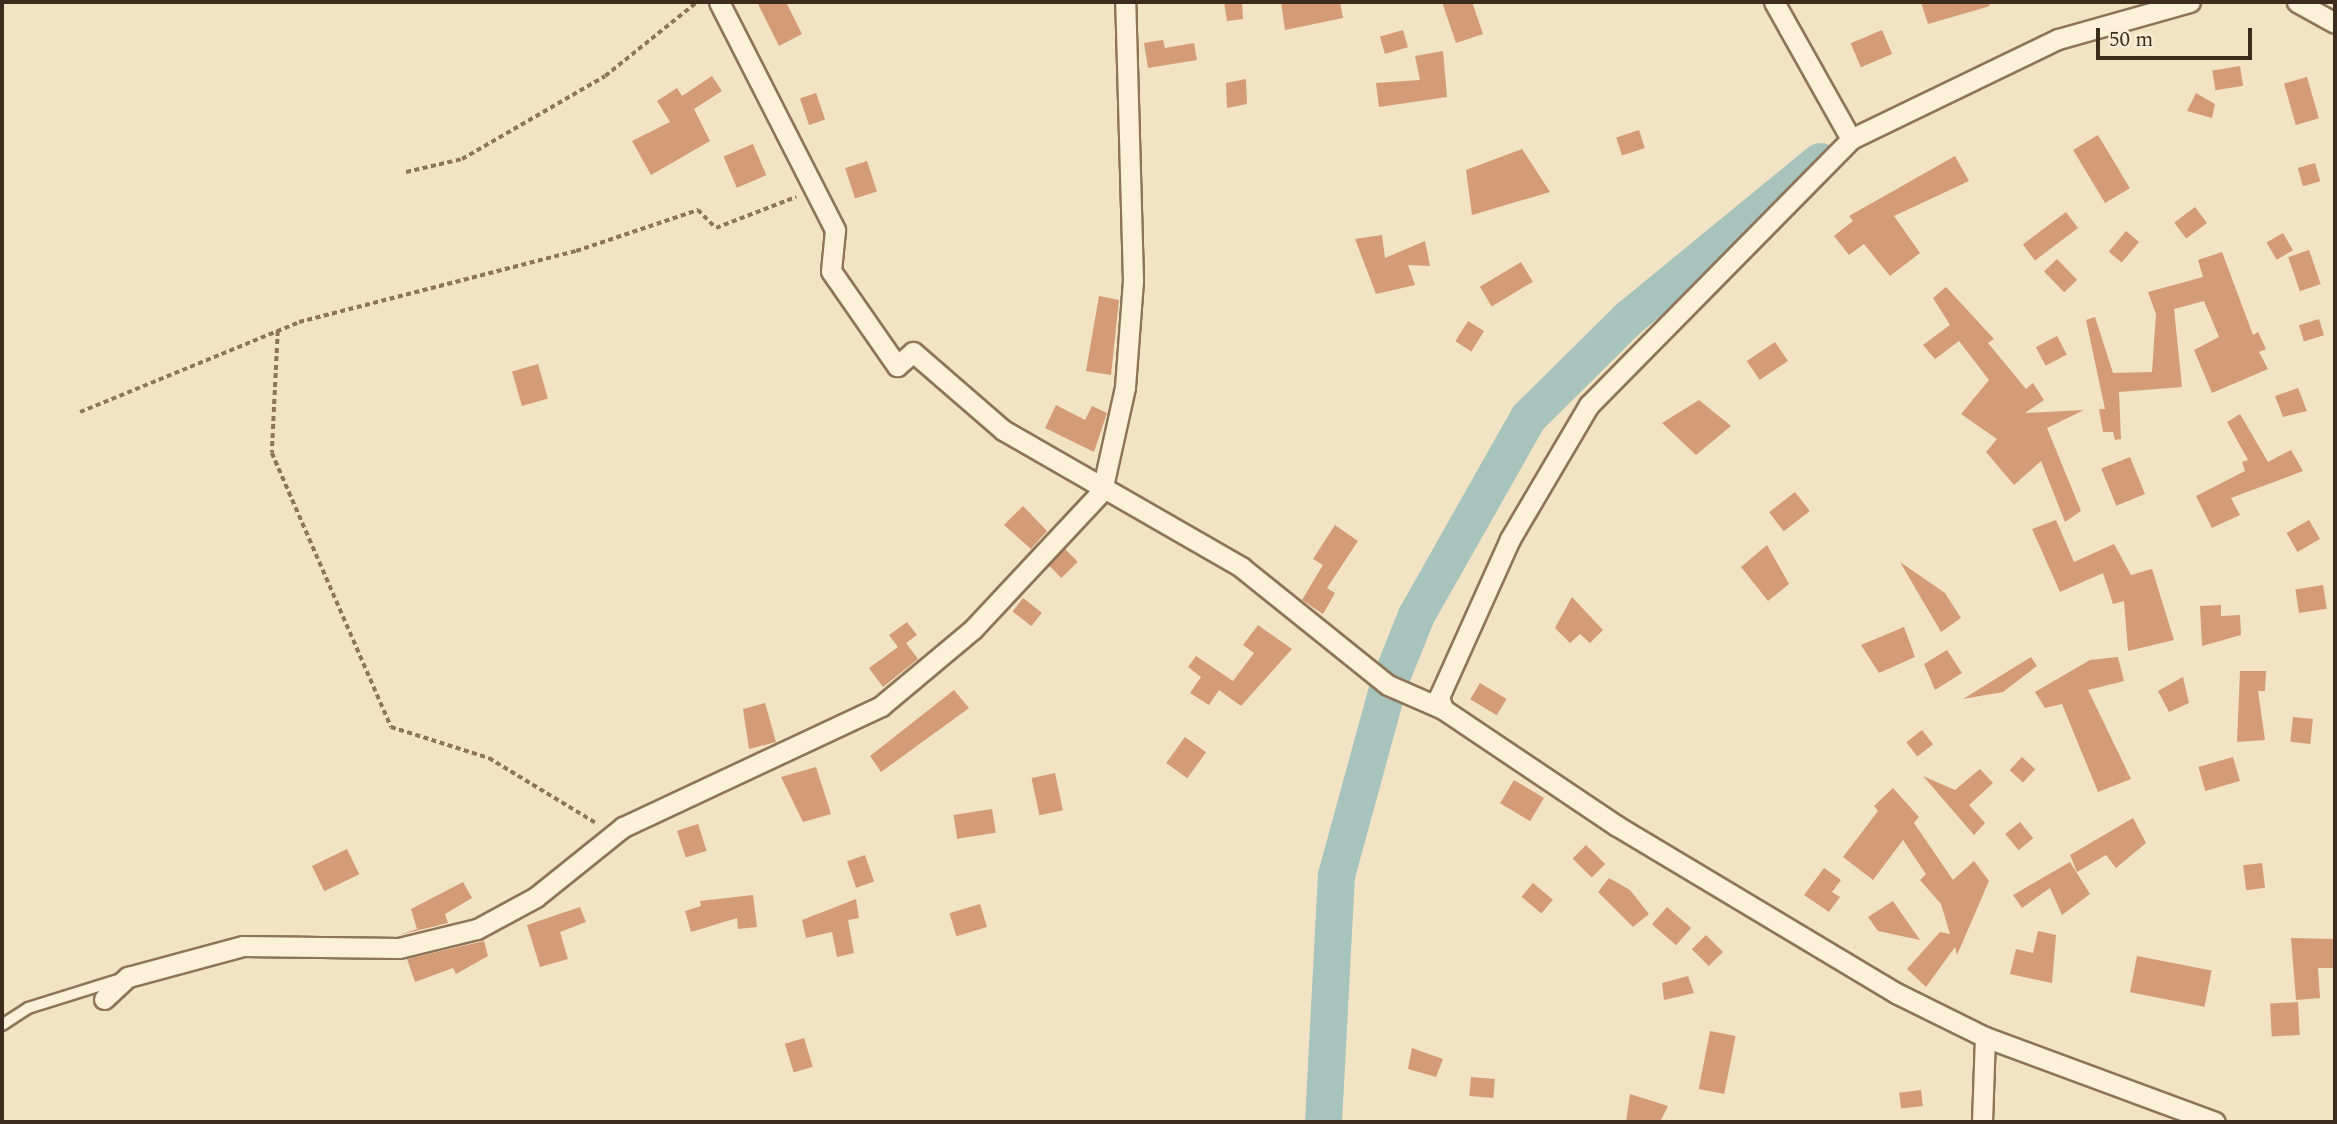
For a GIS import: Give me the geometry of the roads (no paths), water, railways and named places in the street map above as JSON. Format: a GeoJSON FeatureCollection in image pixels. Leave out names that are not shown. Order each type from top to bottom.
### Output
{"type":"FeatureCollection","features":[{"type":"Feature","properties":{"kind":"street"},"geometry":{"type":"LineString","coordinates":[[719,2],[835,230],[831,271],[897,366],[913,352],[1003,430],[1102,491],[1136,502],[1241,566],[1388,685],[1443,709],[1743,904],[1896,993],[1985,1037],[2215,1122]]}},
{"type":"Feature","properties":{"kind":"street"},"geometry":{"type":"LineString","coordinates":[[104,999],[128,977],[243,946],[399,948],[443,942],[536,897],[613,833],[881,706],[973,629],[1102,491],[1125,387],[1133,280],[1125,2]]}},
{"type":"Feature","properties":{"kind":"street"},"geometry":{"type":"LineString","coordinates":[[1774,2],[1851,139]]}},
{"type":"Feature","properties":{"kind":"street"},"geometry":{"type":"LineString","coordinates":[[1443,709],[1439,697],[1454,652],[1510,539],[1589,405],[1851,139],[2057,39],[2190,2]]}},
{"type":"Feature","properties":{"kind":"street"},"geometry":{"type":"LineString","coordinates":[[2297,2],[2335,23]]}},
{"type":"Feature","properties":{"kind":"street"},"geometry":{"type":"LineString","coordinates":[[1982,1122],[1985,1037]]}},
{"type":"Feature","properties":{"kind":"lane"},"geometry":{"type":"LineString","coordinates":[[2,1025],[28,1008],[128,977]]}},
{"type":"Feature","properties":{"kind":"waterway"},"geometry":{"type":"LineString","coordinates":[[1323,1122],[1336,875],[1388,685],[1416,615],[1528,417],[1628,318],[1820,161]]}}]}
